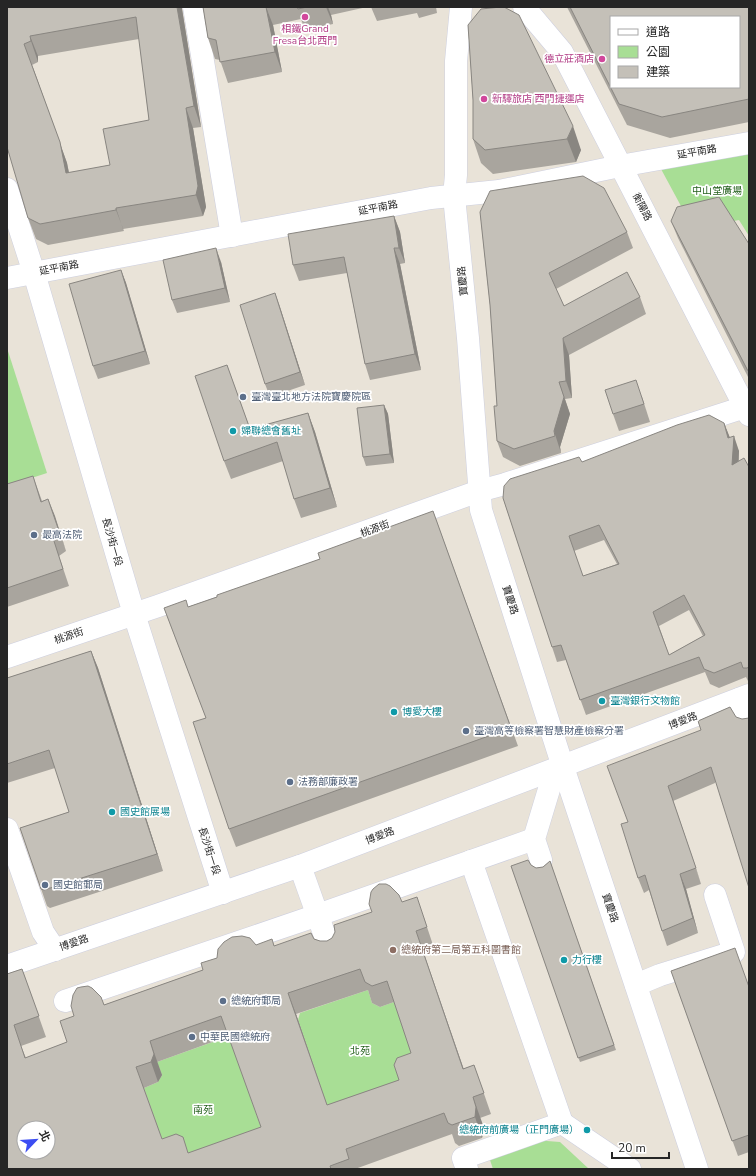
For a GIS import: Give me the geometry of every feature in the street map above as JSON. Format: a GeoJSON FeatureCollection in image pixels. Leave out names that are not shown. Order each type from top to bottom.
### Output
{"type":"FeatureCollection","features":[{"type":"Feature","properties":{"kind":"street"},"geometry":{"type":"LineString","coordinates":[[194,7],[232,236]]}},
{"type":"Feature","properties":{"kind":"street","name":"寶慶路"},"geometry":{"type":"LineString","coordinates":[[461,7],[456,61],[456,175],[454,196],[468,338],[481,510],[563,766],[697,1169]]}},
{"type":"Feature","properties":{"kind":"street","name":"衡陽路"},"geometry":{"type":"LineString","coordinates":[[524,7],[562,52],[747,411]]}},
{"type":"Feature","properties":{"kind":"street","name":"延平南路"},"geometry":{"type":"LineString","coordinates":[[7,278],[431,198],[499,191],[620,166],[749,143]]}},
{"type":"Feature","properties":{"kind":"street","name":"長沙街一段"},"geometry":{"type":"LineString","coordinates":[[7,189],[34,273],[134,614],[223,893]]}},
{"type":"Feature","properties":{"kind":"street","name":"桃源街"},"geometry":{"type":"LineString","coordinates":[[7,657],[134,614],[479,491],[747,411]]}},
{"type":"Feature","properties":{"kind":"street"},"geometry":{"type":"LineString","coordinates":[[744,697],[749,722]]}},
{"type":"Feature","properties":{"kind":"street","name":"博愛路"},"geometry":{"type":"LineString","coordinates":[[7,966],[300,866],[744,697]]}},
{"type":"Feature","properties":{"kind":"street"},"geometry":{"type":"LineString","coordinates":[[541,860],[534,839],[550,786],[563,766]]}},
{"type":"Feature","properties":{"kind":"street"},"geometry":{"type":"LineString","coordinates":[[7,829],[43,932],[55,950]]}},
{"type":"Feature","properties":{"kind":"street"},"geometry":{"type":"LineString","coordinates":[[65,1001],[318,915],[534,839]]}},
{"type":"Feature","properties":{"kind":"street"},"geometry":{"type":"LineString","coordinates":[[471,861],[562,1123],[630,1169]]}},
{"type":"Feature","properties":{"kind":"street"},"geometry":{"type":"LineString","coordinates":[[300,866],[330,950]]}},
{"type":"Feature","properties":{"kind":"street"},"geometry":{"type":"LineString","coordinates":[[636,985],[734,952],[715,895]]}},
{"type":"Feature","properties":{"kind":"street"},"geometry":{"type":"LineString","coordinates":[[467,1169],[464,1158],[562,1123]]}},
{"type":"Feature","properties":{"kind":"green space","name":"中山堂廣場"},"geometry":{"type":"Polygon","coordinates":[[[749,151],[749,236],[739,220],[697,228],[695,232],[661,169],[749,151]]]}},
{"type":"Feature","properties":{"kind":"green space"},"geometry":{"type":"Polygon","coordinates":[[[7,348],[47,473],[7,486],[7,348]]]}},
{"type":"Feature","properties":{"kind":"green space","name":"北苑"},"geometry":{"type":"Polygon","coordinates":[[[368,990],[372,1003],[380,1007],[394,1002],[419,1074],[332,1120],[298,1020],[300,1013],[368,990]]]}},
{"type":"Feature","properties":{"kind":"green space","name":"南苑"},"geometry":{"type":"Polygon","coordinates":[[[224,1038],[231,1042],[266,1142],[169,1159],[144,1088],[158,1082],[162,1075],[157,1062],[224,1038]]]}},
{"type":"Feature","properties":{"kind":"green space"},"geometry":{"type":"Polygon","coordinates":[[[534,1140],[560,1142],[589,1169],[493,1169],[489,1157],[534,1140]]]}},
{"type":"Feature","properties":{"kind":"building"},"geometry":{"type":"Polygon","coordinates":[[[7,7],[177,7],[194,106],[186,108],[198,186],[196,195],[116,208],[116,210],[40,224],[28,218],[7,147],[7,7]],[[136,17],[30,36],[31,41],[24,44],[60,142],[66,173],[110,165],[103,129],[149,120],[136,17]]]}},
{"type":"Feature","properties":{"kind":"building"},"geometry":{"type":"Polygon","coordinates":[[[203,7],[266,7],[275,52],[220,62],[216,40],[208,38],[203,7]]]}},
{"type":"Feature","properties":{"kind":"building"},"geometry":{"type":"Polygon","coordinates":[[[504,7],[519,15],[573,126],[567,139],[485,150],[473,139],[473,100],[468,25],[481,9],[504,7]]]}},
{"type":"Feature","properties":{"kind":"building","name":"德立莊酒店"},"geometry":{"type":"Polygon","coordinates":[[[570,7],[749,7],[749,99],[662,117],[619,104],[611,88],[740,88],[740,16],[610,16],[610,86],[570,7]]]}},
{"type":"Feature","properties":{"kind":"building"},"geometry":{"type":"Polygon","coordinates":[[[583,176],[604,188],[627,232],[549,273],[564,306],[627,272],[640,297],[563,338],[566,381],[559,382],[564,397],[554,431],[555,436],[514,449],[497,441],[494,406],[497,406],[490,305],[480,212],[490,191],[583,176]]]}},
{"type":"Feature","properties":{"kind":"building"},"geometry":{"type":"Polygon","coordinates":[[[719,197],[749,244],[749,371],[671,221],[677,207],[719,197]]]}},
{"type":"Feature","properties":{"kind":"building"},"geometry":{"type":"Polygon","coordinates":[[[394,216],[399,248],[394,248],[415,354],[365,364],[344,257],[293,265],[288,234],[394,216]]]}},
{"type":"Feature","properties":{"kind":"building"},"geometry":{"type":"Polygon","coordinates":[[[216,248],[225,288],[172,300],[163,260],[216,248]]]}},
{"type":"Feature","properties":{"kind":"building"},"geometry":{"type":"Polygon","coordinates":[[[121,270],[145,351],[93,366],[69,284],[121,270]]]}},
{"type":"Feature","properties":{"kind":"building"},"geometry":{"type":"Polygon","coordinates":[[[275,293],[300,372],[265,384],[240,305],[275,293]]]}},
{"type":"Feature","properties":{"kind":"building"},"geometry":{"type":"Polygon","coordinates":[[[227,365],[250,429],[308,413],[330,488],[294,499],[277,442],[224,461],[195,376],[227,365]]]}},
{"type":"Feature","properties":{"kind":"building"},"geometry":{"type":"Polygon","coordinates":[[[636,380],[644,404],[613,414],[605,390],[636,380]]]}},
{"type":"Feature","properties":{"kind":"building"},"geometry":{"type":"Polygon","coordinates":[[[384,405],[390,454],[363,457],[357,408],[384,405]]]}},
{"type":"Feature","properties":{"kind":"building"},"geometry":{"type":"Polygon","coordinates":[[[709,415],[724,423],[728,438],[734,436],[732,465],[744,458],[749,467],[749,667],[743,668],[741,662],[714,673],[704,669],[699,657],[580,700],[561,645],[552,647],[503,498],[504,486],[510,479],[579,457],[582,462],[677,425],[709,415]],[[599,525],[569,536],[583,576],[619,564],[599,525]],[[684,595],[653,612],[669,655],[705,635],[684,595]]]}},
{"type":"Feature","properties":{"kind":"building","name":"最高法院"},"geometry":{"type":"Polygon","coordinates":[[[33,476],[41,502],[48,499],[60,534],[53,538],[63,569],[7,588],[7,484],[33,476]]]}},
{"type":"Feature","properties":{"kind":"building","name":"博愛大樓"},"geometry":{"type":"Polygon","coordinates":[[[433,511],[511,728],[229,829],[193,722],[206,718],[164,608],[186,600],[188,607],[217,597],[217,595],[320,559],[318,553],[433,511]]]}},
{"type":"Feature","properties":{"kind":"building"},"geometry":{"type":"Polygon","coordinates":[[[91,651],[157,854],[44,890],[41,889],[20,828],[69,812],[49,750],[7,764],[7,678],[91,651]]]}},
{"type":"Feature","properties":{"kind":"building"},"geometry":{"type":"Polygon","coordinates":[[[730,707],[736,717],[742,719],[749,718],[749,888],[711,767],[668,786],[696,868],[680,874],[693,918],[662,931],[645,875],[638,878],[621,824],[628,822],[607,766],[701,730],[698,721],[730,707]]]}},
{"type":"Feature","properties":{"kind":"building","name":"力行樓"},"geometry":{"type":"Polygon","coordinates":[[[528,860],[531,865],[536,868],[543,867],[550,861],[614,1045],[578,1058],[511,866],[528,860]]]}},
{"type":"Feature","properties":{"kind":"building","name":"中華民國總統府"},"geometry":{"type":"Polygon","coordinates":[[[379,884],[386,884],[399,895],[402,902],[417,897],[427,927],[416,931],[463,1069],[474,1065],[484,1093],[473,1097],[476,1107],[475,1117],[452,1125],[448,1123],[444,1113],[346,1149],[349,1159],[330,1166],[331,1169],[7,1169],[7,974],[22,969],[39,1016],[14,1025],[25,1058],[67,1042],[60,1021],[74,1016],[71,1006],[73,995],[77,988],[88,986],[92,988],[101,997],[104,1005],[203,970],[201,963],[217,958],[218,949],[224,942],[232,937],[242,936],[250,938],[256,945],[272,939],[274,946],[311,933],[314,939],[327,941],[332,938],[335,932],[334,925],[372,912],[369,904],[371,892],[379,884]],[[360,969],[288,993],[327,1105],[399,1080],[394,1065],[397,1058],[411,1053],[387,981],[372,986],[365,982],[360,969]],[[221,1016],[150,1041],[154,1054],[151,1062],[136,1067],[162,1139],[176,1134],[183,1137],[188,1153],[261,1127],[221,1016]]]}},
{"type":"Feature","properties":{"kind":"building"},"geometry":{"type":"Polygon","coordinates":[[[735,948],[749,987],[749,1135],[732,1141],[671,971],[735,948]]]}},
{"type":"Feature","properties":{"kind":"place","name":"相鐵Grand Fresa台北西門"},"geometry":{"type":"Point","coordinates":[305,17]}},
{"type":"Feature","properties":{"kind":"place","name":"德立莊酒店"},"geometry":{"type":"Point","coordinates":[602,59]}},
{"type":"Feature","properties":{"kind":"place","name":"新驛旅店 西門捷運店"},"geometry":{"type":"Point","coordinates":[484,99]}},
{"type":"Feature","properties":{"kind":"place","name":"臺灣臺北地方法院寶慶院區"},"geometry":{"type":"Point","coordinates":[243,397]}},
{"type":"Feature","properties":{"kind":"place","name":"婦聯總會舊址"},"geometry":{"type":"Point","coordinates":[233,431]}},
{"type":"Feature","properties":{"kind":"place","name":"最高法院"},"geometry":{"type":"Point","coordinates":[34,535]}},
{"type":"Feature","properties":{"kind":"place","name":"臺灣銀行文物館"},"geometry":{"type":"Point","coordinates":[602,701]}},
{"type":"Feature","properties":{"kind":"place","name":"博愛大樓"},"geometry":{"type":"Point","coordinates":[394,712]}},
{"type":"Feature","properties":{"kind":"place","name":"臺灣高等檢察署智慧財產檢察分署"},"geometry":{"type":"Point","coordinates":[466,731]}},
{"type":"Feature","properties":{"kind":"place","name":"法務部廉政署"},"geometry":{"type":"Point","coordinates":[290,782]}},
{"type":"Feature","properties":{"kind":"place","name":"國史館展場"},"geometry":{"type":"Point","coordinates":[112,812]}},
{"type":"Feature","properties":{"kind":"place","name":"國史館郵局"},"geometry":{"type":"Point","coordinates":[45,885]}},
{"type":"Feature","properties":{"kind":"place","name":"總統府第二局第五科圖書館"},"geometry":{"type":"Point","coordinates":[393,950]}},
{"type":"Feature","properties":{"kind":"place","name":"力行樓"},"geometry":{"type":"Point","coordinates":[564,960]}},
{"type":"Feature","properties":{"kind":"place","name":"總統府郵局"},"geometry":{"type":"Point","coordinates":[223,1001]}},
{"type":"Feature","properties":{"kind":"place","name":"中華民國總統府"},"geometry":{"type":"Point","coordinates":[192,1037]}},
{"type":"Feature","properties":{"kind":"place","name":"總統府前廣場（正門廣場）"},"geometry":{"type":"Point","coordinates":[587,1130]}}]}
